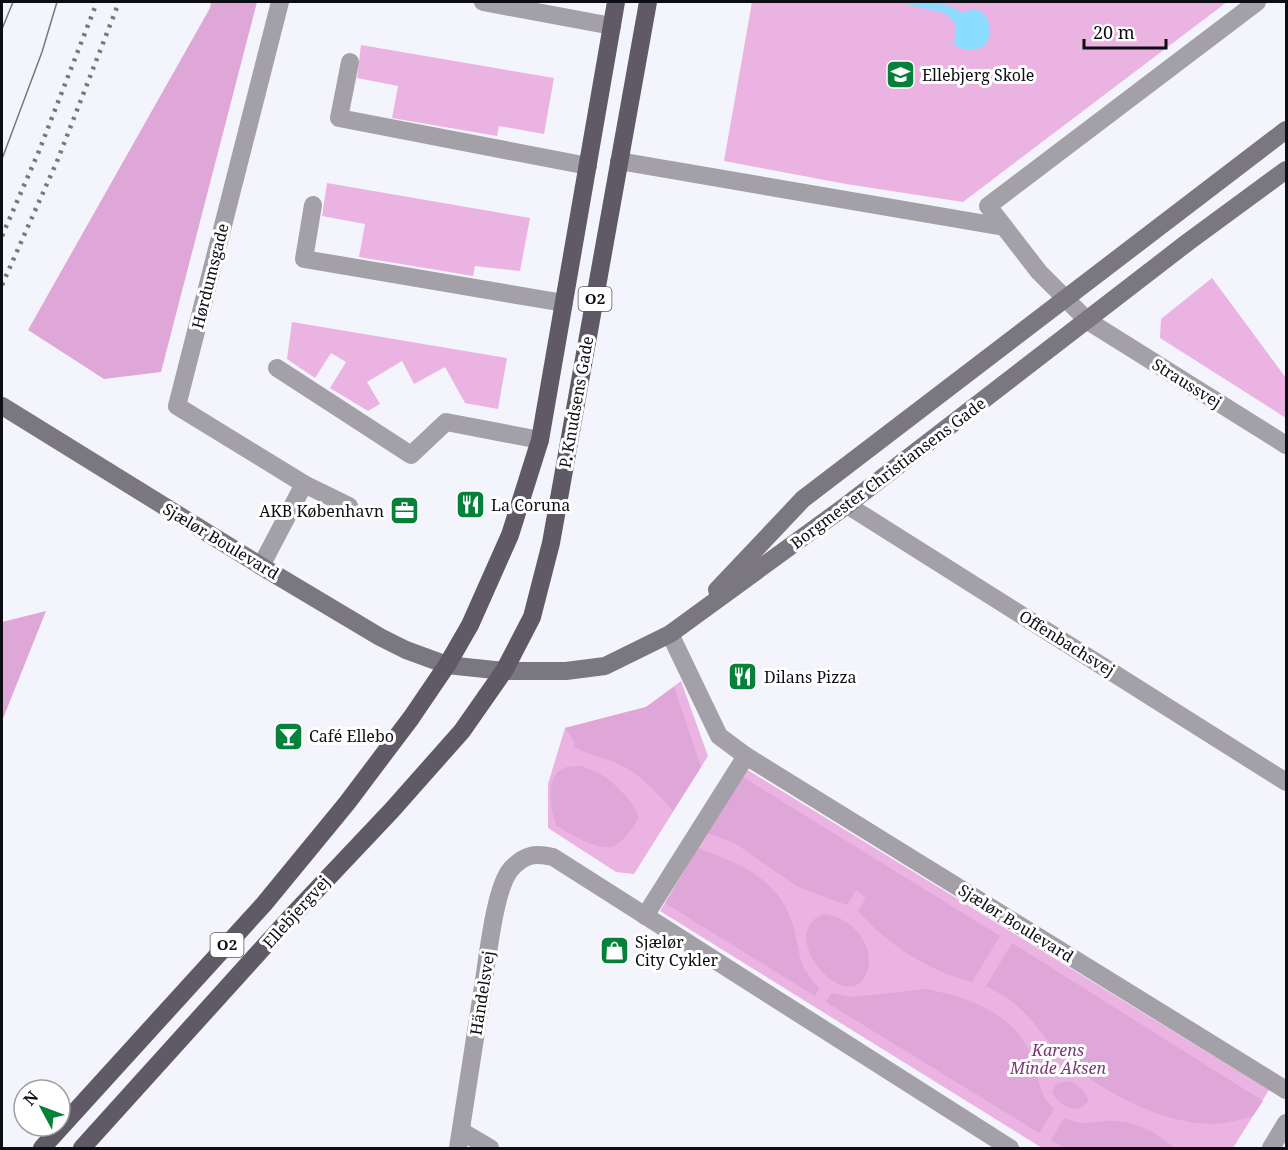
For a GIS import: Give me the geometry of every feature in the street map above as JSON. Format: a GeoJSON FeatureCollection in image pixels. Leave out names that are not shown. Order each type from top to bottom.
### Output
{"type":"FeatureCollection","features":[{"type":"Feature","properties":{"kind":"main road","name":"P. Knudsens Gade"},"geometry":{"type":"LineString","coordinates":[[447,665],[478,608],[510,535],[540,440],[616,2]]}},
{"type":"Feature","properties":{"kind":"main road","name":"P. Knudsens Gade"},"geometry":{"type":"LineString","coordinates":[[504,671],[532,617],[551,543],[648,2]]}},
{"type":"Feature","properties":{"kind":"main road","name":"Ellebjergvej"},"geometry":{"type":"LineString","coordinates":[[42,1149],[264,904],[346,803],[411,718],[447,665]]}},
{"type":"Feature","properties":{"kind":"main road","name":"Ellebjergvej"},"geometry":{"type":"LineString","coordinates":[[82,1149],[289,919],[451,744],[504,671]]}},
{"type":"Feature","properties":{"kind":"street","name":"Hørdumsgade"},"geometry":{"type":"LineString","coordinates":[[280,2],[177,406],[304,484],[349,506]]}},
{"type":"Feature","properties":{"kind":"street"},"geometry":{"type":"LineString","coordinates":[[483,2],[612,26]]}},
{"type":"Feature","properties":{"kind":"street"},"geometry":{"type":"LineString","coordinates":[[1088,321],[1039,272],[988,206],[1257,2]]}},
{"type":"Feature","properties":{"kind":"street"},"geometry":{"type":"LineString","coordinates":[[350,62],[339,118],[588,166]]}},
{"type":"Feature","properties":{"kind":"street","name":"Borgmester Christiansens Gade"},"geometry":{"type":"LineString","coordinates":[[686,622],[803,499],[1287,130]]}},
{"type":"Feature","properties":{"kind":"street"},"geometry":{"type":"LineString","coordinates":[[619,161],[1004,227]]}},
{"type":"Feature","properties":{"kind":"street","name":"Borgmester Christiansens Gade"},"geometry":{"type":"LineString","coordinates":[[447,665],[504,671],[566,671],[605,666],[670,634],[848,505],[1188,242],[1287,170]]}},
{"type":"Feature","properties":{"kind":"street"},"geometry":{"type":"LineString","coordinates":[[313,205],[304,259],[564,303]]}},
{"type":"Feature","properties":{"kind":"street","name":"Straussvej"},"geometry":{"type":"LineString","coordinates":[[1088,321],[1287,445]]}},
{"type":"Feature","properties":{"kind":"street","name":"P. Knudsens Gade"},"geometry":{"type":"LineString","coordinates":[[277,368],[411,455],[446,422],[540,440]]}},
{"type":"Feature","properties":{"kind":"street","name":"Sjælør Boulevard"},"geometry":{"type":"LineString","coordinates":[[2,406],[380,637],[406,650],[447,665]]}},
{"type":"Feature","properties":{"kind":"street"},"geometry":{"type":"LineString","coordinates":[[261,566],[304,484]]}},
{"type":"Feature","properties":{"kind":"street","name":"Offenbachsvej"},"geometry":{"type":"LineString","coordinates":[[848,505],[1287,782]]}},
{"type":"Feature","properties":{"kind":"street","name":"Sjælør Boulevard"},"geometry":{"type":"LineString","coordinates":[[670,634],[719,736],[746,756],[1287,1090]]}},
{"type":"Feature","properties":{"kind":"street"},"geometry":{"type":"LineString","coordinates":[[746,756],[645,916],[1010,1149]]}},
{"type":"Feature","properties":{"kind":"street","name":"Händelsvej"},"geometry":{"type":"LineString","coordinates":[[460,1140],[493,926],[503,882],[510,869],[535,854],[553,857],[645,916]]}},
{"type":"Feature","properties":{"kind":"street"},"geometry":{"type":"LineString","coordinates":[[1271,1149],[1287,1123]]}},
{"type":"Feature","properties":{"kind":"street"},"geometry":{"type":"LineString","coordinates":[[460,1140],[490,1149]]}},
{"type":"Feature","properties":{"kind":"green space","name":"Ellebjerg Skole"},"geometry":{"type":"Polygon","coordinates":[[[752,2],[1227,2],[963,202],[846,184],[724,161],[752,2]]]}},
{"type":"Feature","properties":{"kind":"green space"},"geometry":{"type":"Polygon","coordinates":[[[361,45],[554,78],[544,134],[499,126],[497,136],[392,118],[398,86],[357,78],[361,45]]]}},
{"type":"Feature","properties":{"kind":"green space"},"geometry":{"type":"Polygon","coordinates":[[[327,183],[530,218],[520,271],[475,266],[473,276],[359,257],[365,224],[322,216],[327,183]]]}},
{"type":"Feature","properties":{"kind":"green space"},"geometry":{"type":"Polygon","coordinates":[[[1212,278],[1286,378],[1286,418],[1160,338],[1161,319],[1212,278]]]}},
{"type":"Feature","properties":{"kind":"green space"},"geometry":{"type":"Polygon","coordinates":[[[292,322],[507,358],[498,409],[465,403],[445,367],[414,384],[402,361],[367,382],[380,404],[368,411],[330,388],[346,362],[331,353],[315,378],[287,359],[292,322]]]}},
{"type":"Feature","properties":{"kind":"green space"},"geometry":{"type":"Polygon","coordinates":[[[681,681],[708,756],[634,874],[616,872],[548,828],[548,784],[565,728],[646,707],[681,681]]]}},
{"type":"Feature","properties":{"kind":"green space","name":"Karens Minde Aksen"},"geometry":{"type":"Polygon","coordinates":[[[746,769],[1269,1090],[1233,1148],[1042,1148],[660,911],[746,769]]]}},
{"type":"Feature","properties":{"kind":"shaded area"},"geometry":{"type":"Polygon","coordinates":[[[211,2],[257,2],[161,372],[104,379],[28,330],[210,8],[211,2]]]}},
{"type":"Feature","properties":{"kind":"shaded area"},"geometry":{"type":"Polygon","coordinates":[[[46,611],[2,721],[2,622],[46,611]]]}},
{"type":"Feature","properties":{"kind":"shaded area"},"geometry":{"type":"Polygon","coordinates":[[[674,687],[701,767],[673,811],[633,772],[573,746],[575,743],[565,728],[646,707],[674,687]]]}},
{"type":"Feature","properties":{"kind":"shaded area"},"geometry":{"type":"Polygon","coordinates":[[[582,766],[600,774],[617,787],[633,805],[639,817],[628,833],[614,846],[592,844],[556,825],[551,801],[555,776],[567,767],[582,766]]]}},
{"type":"Feature","properties":{"kind":"shaded area"},"geometry":{"type":"Polygon","coordinates":[[[741,776],[1000,936],[972,982],[939,971],[909,955],[882,935],[858,911],[866,898],[856,890],[847,905],[798,887],[736,844],[707,833],[741,776]]]}},
{"type":"Feature","properties":{"kind":"shaded area"},"geometry":{"type":"Polygon","coordinates":[[[698,848],[741,866],[766,883],[776,893],[792,922],[802,963],[819,988],[815,996],[665,903],[698,848]]]}},
{"type":"Feature","properties":{"kind":"shaded area"},"geometry":{"type":"Polygon","coordinates":[[[823,914],[833,916],[851,926],[864,942],[869,962],[867,972],[858,984],[846,986],[832,981],[810,955],[806,939],[810,925],[823,914]]]}},
{"type":"Feature","properties":{"kind":"shaded area"},"geometry":{"type":"Polygon","coordinates":[[[1012,943],[1263,1101],[1253,1116],[1217,1124],[1196,1123],[1152,1111],[1130,1102],[1090,1079],[1057,1051],[1019,1007],[986,986],[1012,943]]]}},
{"type":"Feature","properties":{"kind":"shaded area"},"geometry":{"type":"Polygon","coordinates":[[[925,989],[975,1003],[991,1011],[1017,1032],[1027,1046],[1043,1093],[1054,1109],[1039,1133],[826,1002],[831,993],[854,997],[925,989]]]}},
{"type":"Feature","properties":{"kind":"shaded area"},"geometry":{"type":"Polygon","coordinates":[[[1070,1081],[1086,1094],[1088,1101],[1084,1106],[1069,1108],[1059,1102],[1052,1093],[1056,1084],[1070,1081]]]}},
{"type":"Feature","properties":{"kind":"shaded area"},"geometry":{"type":"Polygon","coordinates":[[[1064,1118],[1081,1123],[1115,1121],[1134,1124],[1151,1131],[1174,1148],[1065,1148],[1051,1140],[1064,1118]]]}},
{"type":"Feature","properties":{"kind":"water"},"geometry":{"type":"Polygon","coordinates":[[[904,2],[941,4],[962,13],[970,10],[982,12],[989,22],[987,43],[975,49],[966,50],[958,47],[954,44],[956,24],[945,13],[904,2]]]}},
{"type":"Feature","properties":{"kind":"tram line"},"geometry":{"type":"LineString","coordinates":[[2,29],[13,2]]}},
{"type":"Feature","properties":{"kind":"tram line"},"geometry":{"type":"LineString","coordinates":[[2,159],[42,52],[57,2]]}},
{"type":"Feature","properties":{"kind":"railway"},"geometry":{"type":"LineString","coordinates":[[2,236],[39,151],[97,2]]}},
{"type":"Feature","properties":{"kind":"railway"},"geometry":{"type":"LineString","coordinates":[[2,285],[58,159],[119,2]]}},
{"type":"Feature","properties":{"kind":"place","name":"Ellebjerg Skole"},"geometry":{"type":"Point","coordinates":[901,75]}},
{"type":"Feature","properties":{"kind":"place","name":"La Coruna"},"geometry":{"type":"Point","coordinates":[470,505]}},
{"type":"Feature","properties":{"kind":"place","name":"AKB København"},"geometry":{"type":"Point","coordinates":[405,511]}},
{"type":"Feature","properties":{"kind":"place","name":"Dilans Pizza"},"geometry":{"type":"Point","coordinates":[743,677]}},
{"type":"Feature","properties":{"kind":"place","name":"Café Ellebo"},"geometry":{"type":"Point","coordinates":[288,736]}},
{"type":"Feature","properties":{"kind":"place","name":"Sjælør City Cykler"},"geometry":{"type":"Point","coordinates":[614,951]}}]}
